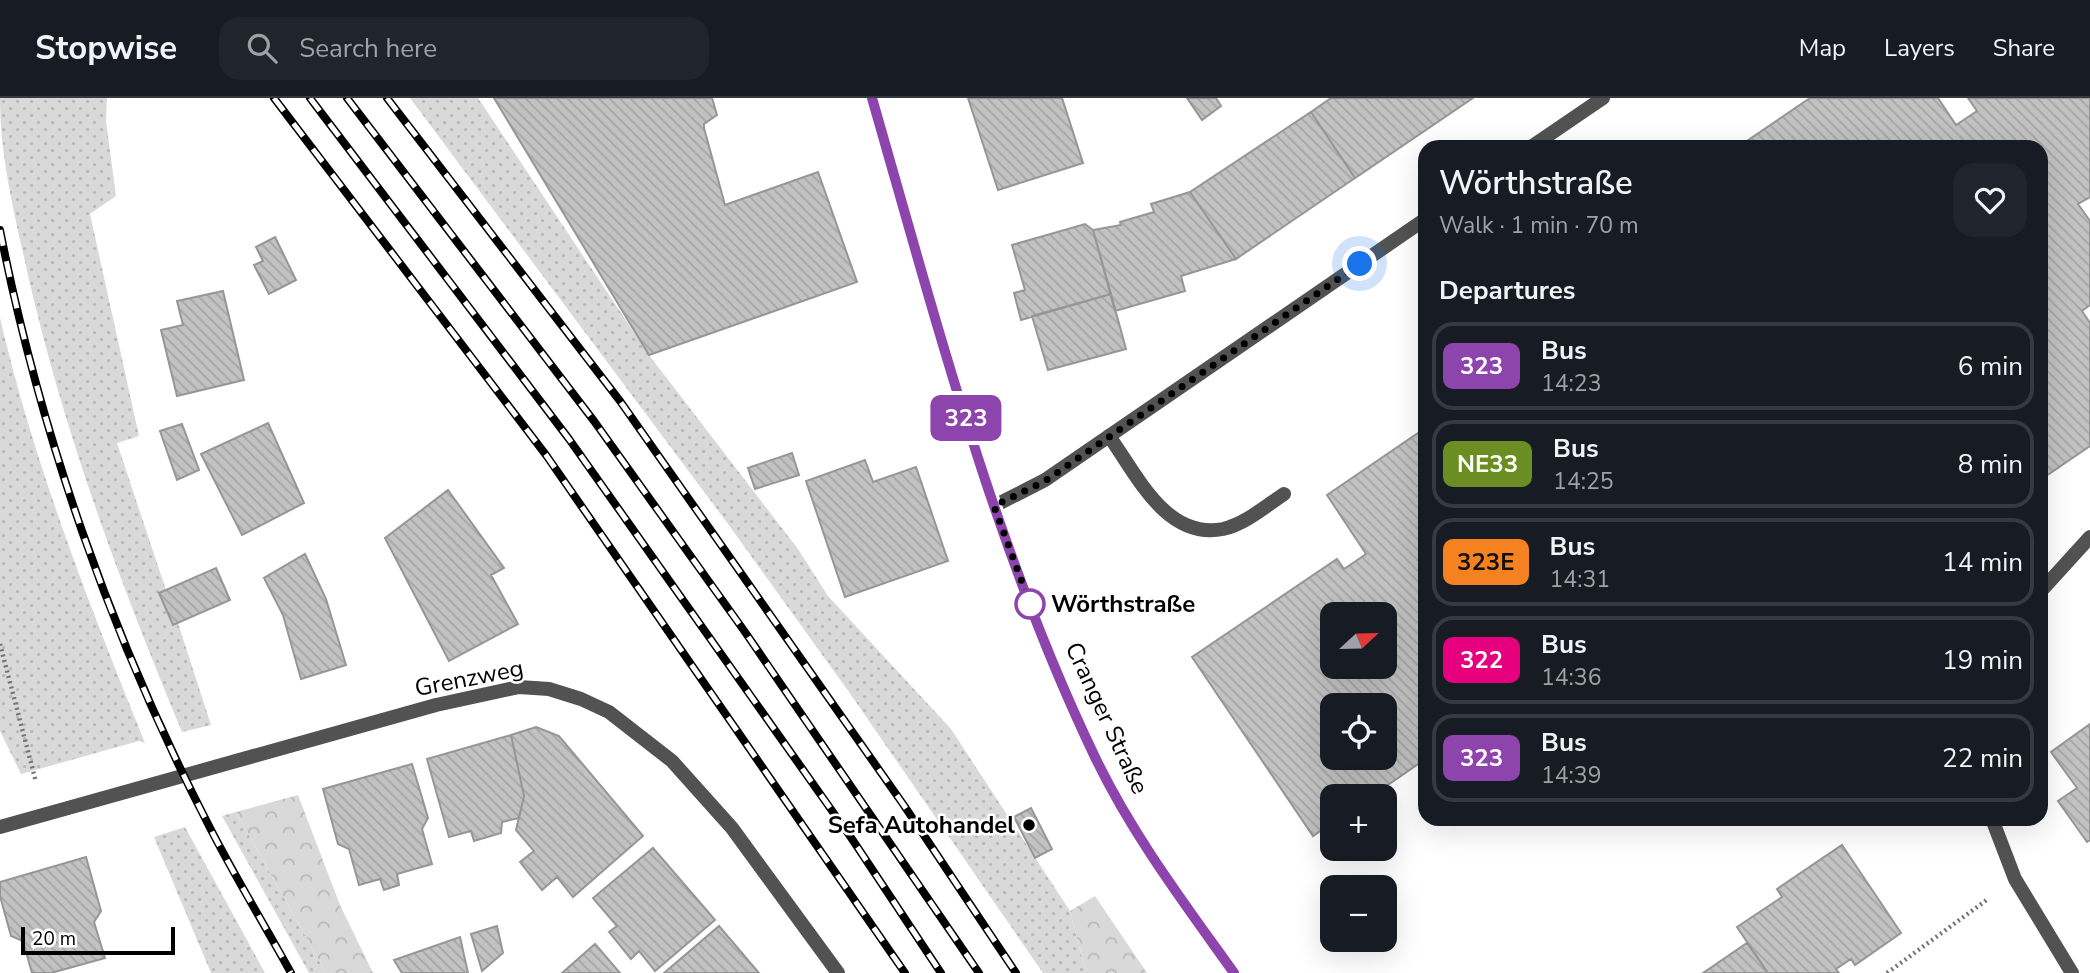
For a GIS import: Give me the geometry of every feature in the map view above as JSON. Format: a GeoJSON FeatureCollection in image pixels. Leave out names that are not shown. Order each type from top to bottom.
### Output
{"type":"FeatureCollection","features":[{"type":"Feature","properties":{"kind":"street","name":"Cranger Straße"},"geometry":{"type":"LineString","coordinates":[[872,98],[957,390],[994,506],[1026,594],[1094,756],[1173,889],[1234,973]]}},
{"type":"Feature","properties":{"kind":"street"},"geometry":{"type":"LineString","coordinates":[[1541,140],[1603,98]]}},
{"type":"Feature","properties":{"kind":"street"},"geometry":{"type":"LineString","coordinates":[[994,506],[1045,481],[1418,224]]}},
{"type":"Feature","properties":{"kind":"street"},"geometry":{"type":"LineString","coordinates":[[1110,436],[1164,512],[1184,526],[1205,530],[1224,528],[1241,522],[1284,494]]}},
{"type":"Feature","properties":{"kind":"street"},"geometry":{"type":"LineString","coordinates":[[2048,583],[2090,537]]}},
{"type":"Feature","properties":{"kind":"street","name":"Grenzweg"},"geometry":{"type":"LineString","coordinates":[[0,827],[436,705],[519,687],[550,689],[609,712],[672,761],[732,828],[838,973]]}},
{"type":"Feature","properties":{"kind":"street"},"geometry":{"type":"LineString","coordinates":[[1995,826],[2014,879],[2072,973]]}},
{"type":"Feature","properties":{"kind":"path"},"geometry":{"type":"LineString","coordinates":[[0,644],[29,747],[43,815]]}},
{"type":"Feature","properties":{"kind":"path"},"geometry":{"type":"LineString","coordinates":[[1886,973],[2014,879]]}},
{"type":"Feature","properties":{"kind":"green space"},"geometry":{"type":"Polygon","coordinates":[[[0,98],[107,98],[106,121],[116,196],[90,214],[139,436],[117,443],[166,590],[159,593],[173,625],[178,623],[211,725],[182,732],[95,507],[42,334],[28,275],[5,165],[0,98]]]}},
{"type":"Feature","properties":{"kind":"green space"},"geometry":{"type":"Polygon","coordinates":[[[410,98],[478,98],[649,355],[798,549],[828,596],[951,729],[1070,911],[1086,973],[1043,973],[849,692],[728,524],[410,98]]]}},
{"type":"Feature","properties":{"kind":"green space"},"geometry":{"type":"Polygon","coordinates":[[[0,318],[29,426],[64,533],[145,743],[139,741],[21,774],[0,731],[0,318]]]}},
{"type":"Feature","properties":{"kind":"green space"},"geometry":{"type":"Polygon","coordinates":[[[298,795],[340,905],[373,973],[326,973],[236,812],[298,795]]]}},
{"type":"Feature","properties":{"kind":"green space"},"geometry":{"type":"Polygon","coordinates":[[[236,812],[326,973],[309,973],[222,816],[236,812]]]}},
{"type":"Feature","properties":{"kind":"green space"},"geometry":{"type":"Polygon","coordinates":[[[185,827],[265,973],[211,973],[154,837],[185,827]]]}},
{"type":"Feature","properties":{"kind":"green space"},"geometry":{"type":"Polygon","coordinates":[[[1095,896],[1147,973],[1086,973],[1070,911],[1095,896]]]}},
{"type":"Feature","properties":{"kind":"building"},"geometry":{"type":"Polygon","coordinates":[[[494,98],[712,98],[717,115],[704,124],[704,128],[725,205],[818,172],[857,282],[649,355],[494,98]]]}},
{"type":"Feature","properties":{"kind":"building"},"geometry":{"type":"Polygon","coordinates":[[[968,98],[1062,98],[1083,163],[998,190],[968,98]]]}},
{"type":"Feature","properties":{"kind":"building"},"geometry":{"type":"Polygon","coordinates":[[[1187,98],[1216,98],[1221,106],[1202,120],[1187,98]]]}},
{"type":"Feature","properties":{"kind":"building"},"geometry":{"type":"Polygon","coordinates":[[[1331,98],[1473,98],[1355,178],[1311,112],[1331,98]]]}},
{"type":"Feature","properties":{"kind":"building"},"geometry":{"type":"Polygon","coordinates":[[[1810,98],[1938,98],[1956,125],[1977,111],[1968,98],[2090,98],[2090,197],[2078,204],[2090,221],[2090,305],[2082,311],[2090,323],[2090,446],[2048,475],[2048,140],[1748,140],[1810,98]]]}},
{"type":"Feature","properties":{"kind":"building"},"geometry":{"type":"Polygon","coordinates":[[[1311,112],[1355,178],[1236,259],[1190,192],[1311,112]]]}},
{"type":"Feature","properties":{"kind":"building"},"geometry":{"type":"Polygon","coordinates":[[[1190,192],[1236,259],[1181,276],[1185,291],[1115,311],[1093,230],[1121,225],[1120,222],[1154,212],[1151,204],[1190,192]]]}},
{"type":"Feature","properties":{"kind":"building"},"geometry":{"type":"Polygon","coordinates":[[[1085,224],[1093,230],[1111,294],[1021,320],[1014,293],[1025,290],[1012,245],[1085,224]]]}},
{"type":"Feature","properties":{"kind":"building"},"geometry":{"type":"Polygon","coordinates":[[[275,237],[296,280],[269,294],[254,265],[263,261],[256,247],[275,237]]]}},
{"type":"Feature","properties":{"kind":"building"},"geometry":{"type":"Polygon","coordinates":[[[223,291],[244,380],[177,396],[161,330],[183,325],[177,301],[223,291]]]}},
{"type":"Feature","properties":{"kind":"building"},"geometry":{"type":"Polygon","coordinates":[[[1111,294],[1126,349],[1048,370],[1032,316],[1111,294]]]}},
{"type":"Feature","properties":{"kind":"building"},"geometry":{"type":"Polygon","coordinates":[[[268,423],[304,503],[242,535],[201,454],[268,423]]]}},
{"type":"Feature","properties":{"kind":"building"},"geometry":{"type":"Polygon","coordinates":[[[182,424],[199,470],[177,480],[160,431],[182,424]]]}},
{"type":"Feature","properties":{"kind":"building"},"geometry":{"type":"Polygon","coordinates":[[[1418,433],[1418,764],[1389,784],[1320,784],[1320,831],[1313,836],[1192,657],[1337,559],[1344,569],[1366,554],[1327,495],[1418,433]]]}},
{"type":"Feature","properties":{"kind":"building"},"geometry":{"type":"Polygon","coordinates":[[[792,453],[799,475],[755,489],[748,468],[792,453]]]}},
{"type":"Feature","properties":{"kind":"building"},"geometry":{"type":"Polygon","coordinates":[[[865,460],[873,482],[916,467],[948,561],[845,597],[806,481],[865,460]]]}},
{"type":"Feature","properties":{"kind":"building"},"geometry":{"type":"Polygon","coordinates":[[[448,490],[504,568],[491,575],[518,624],[449,661],[385,538],[448,490]]]}},
{"type":"Feature","properties":{"kind":"building"},"geometry":{"type":"Polygon","coordinates":[[[305,554],[326,599],[346,665],[301,679],[283,615],[264,578],[305,554]]]}},
{"type":"Feature","properties":{"kind":"building"},"geometry":{"type":"Polygon","coordinates":[[[216,568],[230,600],[173,625],[159,593],[216,568]]]}},
{"type":"Feature","properties":{"kind":"building"},"geometry":{"type":"Polygon","coordinates":[[[2090,724],[2090,840],[2087,842],[2058,801],[2077,788],[2051,752],[2090,724]]]}},
{"type":"Feature","properties":{"kind":"building"},"geometry":{"type":"Polygon","coordinates":[[[536,727],[559,736],[643,836],[573,897],[557,877],[542,890],[520,862],[534,851],[516,830],[524,796],[511,735],[536,727]]]}},
{"type":"Feature","properties":{"kind":"building"},"geometry":{"type":"Polygon","coordinates":[[[511,735],[524,796],[519,818],[502,822],[501,833],[474,841],[471,831],[449,837],[427,759],[511,735]]]}},
{"type":"Feature","properties":{"kind":"building"},"geometry":{"type":"Polygon","coordinates":[[[412,764],[428,818],[422,829],[432,864],[397,874],[399,885],[384,890],[380,879],[359,885],[349,849],[338,844],[323,789],[412,764]]]}},
{"type":"Feature","properties":{"kind":"building"},"geometry":{"type":"Polygon","coordinates":[[[1031,808],[1052,849],[1035,858],[1014,817],[1031,808]]]}},
{"type":"Feature","properties":{"kind":"building"},"geometry":{"type":"Polygon","coordinates":[[[1842,845],[1901,933],[1855,965],[1851,959],[1836,969],[1839,973],[1768,973],[1737,927],[1782,897],[1777,889],[1842,845]]]}},
{"type":"Feature","properties":{"kind":"building"},"geometry":{"type":"Polygon","coordinates":[[[653,848],[715,920],[655,971],[639,951],[631,959],[609,932],[617,926],[593,898],[653,848]]]}},
{"type":"Feature","properties":{"kind":"building"},"geometry":{"type":"Polygon","coordinates":[[[86,857],[101,911],[94,922],[105,958],[51,973],[32,973],[23,941],[11,936],[0,896],[0,882],[86,857]]]}},
{"type":"Feature","properties":{"kind":"building"},"geometry":{"type":"Polygon","coordinates":[[[497,926],[503,953],[482,971],[471,934],[497,926]]]}},
{"type":"Feature","properties":{"kind":"building"},"geometry":{"type":"Polygon","coordinates":[[[719,926],[759,973],[664,973],[719,926]]]}},
{"type":"Feature","properties":{"kind":"building"},"geometry":{"type":"Polygon","coordinates":[[[460,937],[468,973],[402,973],[394,960],[460,937]]]}},
{"type":"Feature","properties":{"kind":"building"},"geometry":{"type":"Polygon","coordinates":[[[1747,943],[1768,973],[1703,973],[1747,943]]]}},
{"type":"Feature","properties":{"kind":"building"},"geometry":{"type":"Polygon","coordinates":[[[595,944],[620,973],[562,973],[595,944]]]}},
{"type":"Feature","properties":{"kind":"railway"},"geometry":{"type":"LineString","coordinates":[[274,98],[546,455],[905,973]]}},
{"type":"Feature","properties":{"kind":"railway"},"geometry":{"type":"LineString","coordinates":[[310,98],[569,439],[852,839],[941,973]]}},
{"type":"Feature","properties":{"kind":"railway"},"geometry":{"type":"LineString","coordinates":[[347,98],[594,421],[745,632],[979,973]]}},
{"type":"Feature","properties":{"kind":"railway"},"geometry":{"type":"LineString","coordinates":[[387,98],[620,401],[903,804],[1016,973]]}},
{"type":"Feature","properties":{"kind":"railway"},"geometry":{"type":"LineString","coordinates":[[0,230],[16,306],[58,458],[110,606],[139,678],[206,820],[291,973]]}},
{"type":"Feature","properties":{"kind":"bus line","name":"323"},"geometry":{"type":"LineString","coordinates":[[872,98],[957,390],[994,506],[1061,679],[1094,756],[1116,797],[1173,889],[1234,973]]}},
{"type":"Feature","properties":{"kind":"place","name":"Wörthstraße"},"geometry":{"type":"Point","coordinates":[1030,604]}},
{"type":"Feature","properties":{"kind":"place","name":"Sefa Autohandel"},"geometry":{"type":"Point","coordinates":[1029,825]}},
{"type":"Feature","properties":{"kind":"route"},"geometry":{"type":"LineString","coordinates":[[1030,604],[994,506],[1045,481],[1360,264]]}}]}
